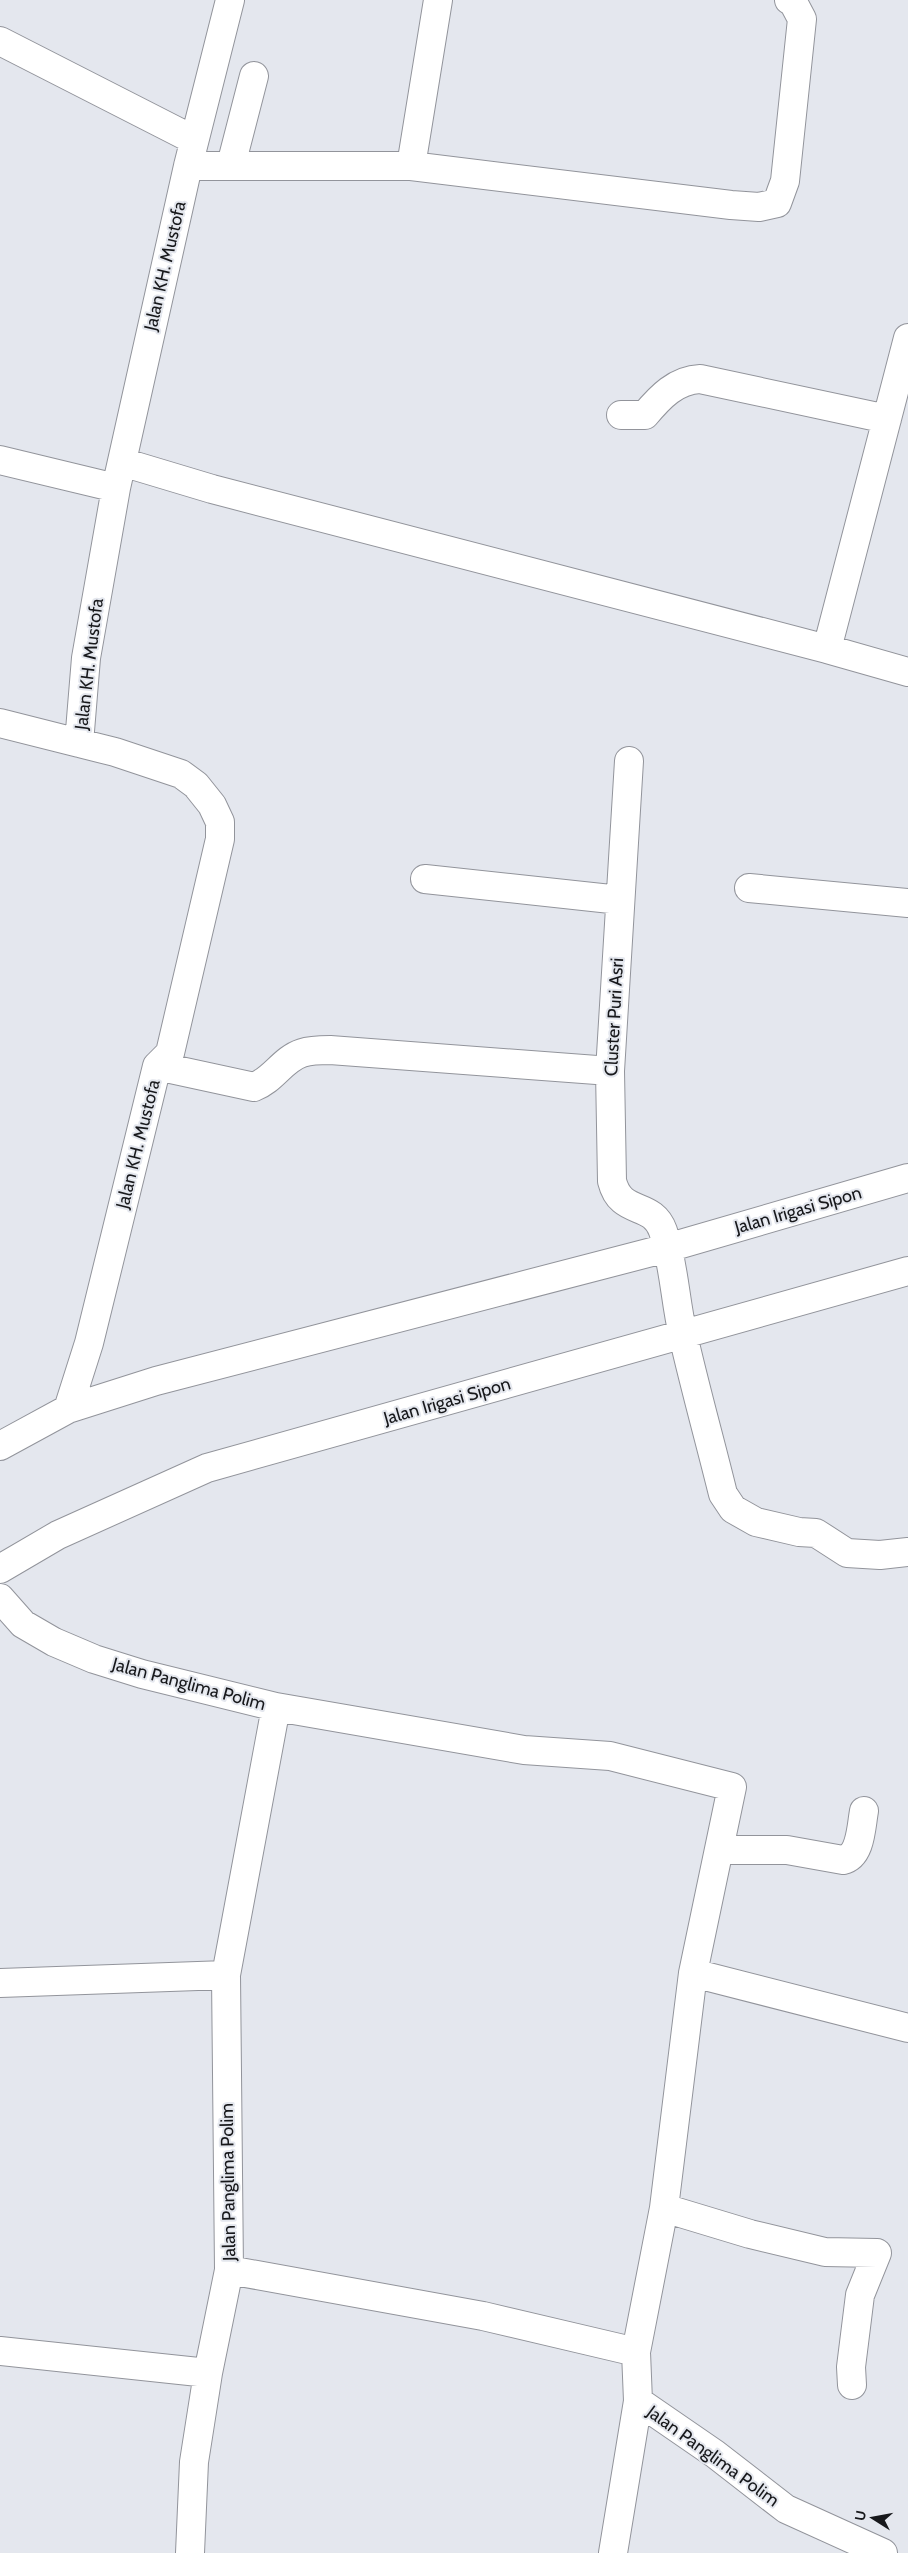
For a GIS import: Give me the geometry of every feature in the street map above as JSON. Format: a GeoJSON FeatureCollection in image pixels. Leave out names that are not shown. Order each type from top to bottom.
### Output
{"type":"FeatureCollection","features":[{"type":"Feature","properties":{"kind":"street","name":"Jalan KH. Mustofa"},"geometry":{"type":"LineString","coordinates":[[68,1409],[89,1343],[157,1066],[170,1053],[220,839],[220,822],[212,806],[196,784],[181,774],[116,752],[79,743],[86,658],[119,475],[191,153],[230,0]]}},
{"type":"Feature","properties":{"kind":"street"},"geometry":{"type":"LineString","coordinates":[[411,166],[438,0]]}},
{"type":"Feature","properties":{"kind":"street"},"geometry":{"type":"LineString","coordinates":[[0,41],[191,153],[231,166],[411,166],[759,207],[777,204],[785,181],[802,19],[793,2],[789,0]]}},
{"type":"Feature","properties":{"kind":"street"},"geometry":{"type":"LineString","coordinates":[[231,166],[254,76]]}},
{"type":"Feature","properties":{"kind":"street"},"geometry":{"type":"LineString","coordinates":[[827,648],[908,338]]}},
{"type":"Feature","properties":{"kind":"street"},"geometry":{"type":"LineString","coordinates":[[621,415],[645,415],[675,386],[688,380],[700,379],[887,419]]}},
{"type":"Feature","properties":{"kind":"street"},"geometry":{"type":"LineString","coordinates":[[0,460],[212,489],[827,648],[908,672]]}},
{"type":"Feature","properties":{"kind":"street"},"geometry":{"type":"LineString","coordinates":[[0,724],[79,743]]}},
{"type":"Feature","properties":{"kind":"street","name":"Cluster Puri Asri"},"geometry":{"type":"LineString","coordinates":[[629,761],[610,1071],[612,1181],[615,1192],[625,1203],[655,1216],[663,1232],[683,1334],[723,1494],[733,1509],[756,1522],[799,1532],[816,1532],[847,1553],[880,1555],[908,1552]]}},
{"type":"Feature","properties":{"kind":"street"},"geometry":{"type":"LineString","coordinates":[[425,879],[620,900]]}},
{"type":"Feature","properties":{"kind":"street"},"geometry":{"type":"LineString","coordinates":[[748,888],[908,903]]}},
{"type":"Feature","properties":{"kind":"street"},"geometry":{"type":"LineString","coordinates":[[157,1066],[254,1087],[263,1084],[289,1060],[302,1053],[330,1050],[610,1071]]}},
{"type":"Feature","properties":{"kind":"street","name":"Jalan Irigasi Sipon"},"geometry":{"type":"LineString","coordinates":[[0,1446],[68,1409],[156,1381],[666,1248],[908,1178]]}},
{"type":"Feature","properties":{"kind":"street","name":"Jalan Irigasi Sipon"},"geometry":{"type":"LineString","coordinates":[[0,1569],[58,1536],[207,1468],[908,1271]]}},
{"type":"Feature","properties":{"kind":"street","name":"Jalan Panglima Polim"},"geometry":{"type":"LineString","coordinates":[[0,1598],[23,1624],[54,1642],[86,1656],[142,1674],[276,1707],[226,1975],[229,2270],[483,2316],[636,2352],[638,2401],[715,2454],[786,2509],[884,2553]]}},
{"type":"Feature","properties":{"kind":"street"},"geometry":{"type":"LineString","coordinates":[[276,1707],[524,1750],[610,1756],[732,1787],[693,1973],[664,2208],[636,2352]]}},
{"type":"Feature","properties":{"kind":"street"},"geometry":{"type":"LineString","coordinates":[[720,1850],[787,1850],[843,1860],[848,1858],[856,1848],[864,1811]]}},
{"type":"Feature","properties":{"kind":"street"},"geometry":{"type":"LineString","coordinates":[[693,1973],[908,2028]]}},
{"type":"Feature","properties":{"kind":"street"},"geometry":{"type":"LineString","coordinates":[[0,1982],[226,1975]]}},
{"type":"Feature","properties":{"kind":"street"},"geometry":{"type":"LineString","coordinates":[[664,2208],[750,2234],[825,2252],[877,2253],[860,2295],[850,2367],[852,2385]]}},
{"type":"Feature","properties":{"kind":"street"},"geometry":{"type":"LineString","coordinates":[[190,2553],[194,2462],[208,2373],[229,2270]]}},
{"type":"Feature","properties":{"kind":"street"},"geometry":{"type":"LineString","coordinates":[[0,2351],[208,2373]]}},
{"type":"Feature","properties":{"kind":"street"},"geometry":{"type":"LineString","coordinates":[[613,2553],[638,2401]]}}]}
